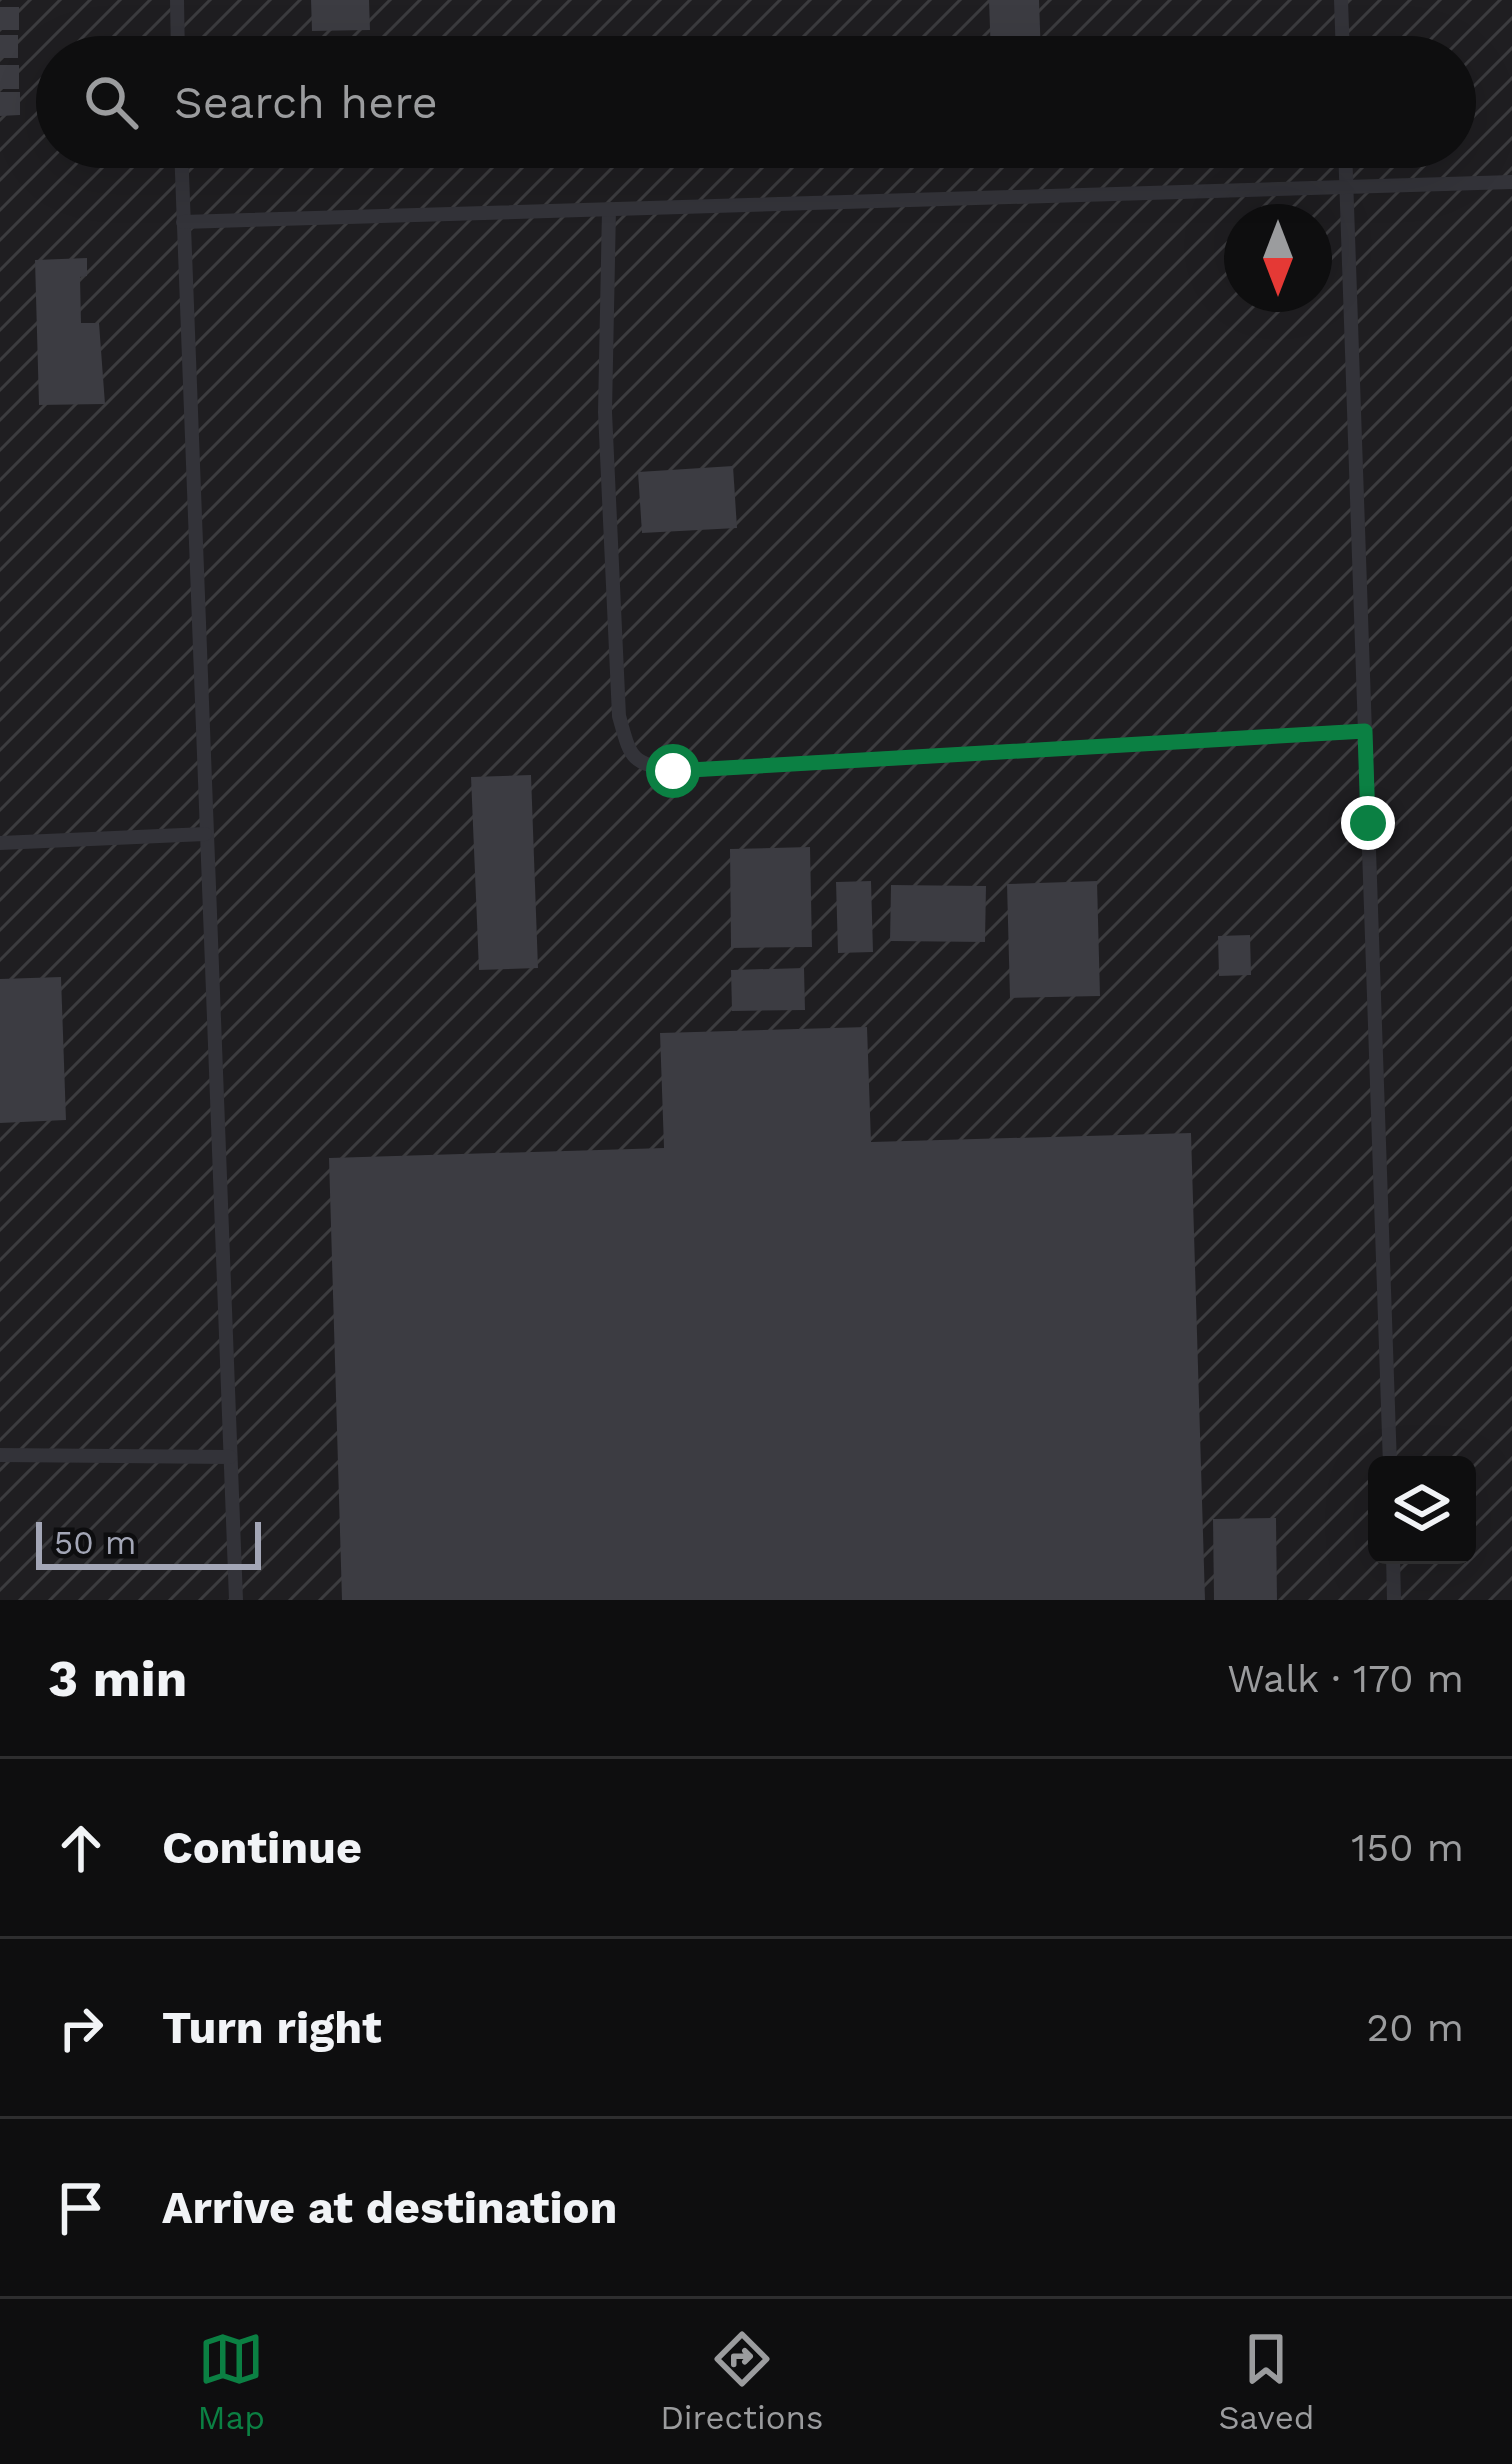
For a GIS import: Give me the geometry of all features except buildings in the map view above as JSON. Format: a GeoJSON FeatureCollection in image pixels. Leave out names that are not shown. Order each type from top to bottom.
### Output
{"type":"FeatureCollection","features":[{"type":"Feature","properties":{"kind":"lane"},"geometry":{"type":"LineString","coordinates":[[177,0],[178,36]]}},
{"type":"Feature","properties":{"kind":"lane"},"geometry":{"type":"LineString","coordinates":[[1341,0],[1342,36]]}},
{"type":"Feature","properties":{"kind":"lane"},"geometry":{"type":"LineString","coordinates":[[182,168],[236,1600]]}},
{"type":"Feature","properties":{"kind":"lane"},"geometry":{"type":"LineString","coordinates":[[1346,168],[1390,1456]]}},
{"type":"Feature","properties":{"kind":"lane"},"geometry":{"type":"LineString","coordinates":[[183,222],[1512,182]]}},
{"type":"Feature","properties":{"kind":"lane"},"geometry":{"type":"LineString","coordinates":[[609,209],[605,412],[619,716],[629,753],[639,764],[673,771],[1365,731]]}},
{"type":"Feature","properties":{"kind":"lane"},"geometry":{"type":"LineString","coordinates":[[0,843],[205,834]]}},
{"type":"Feature","properties":{"kind":"lane"},"geometry":{"type":"LineString","coordinates":[[0,1456],[230,1457]]}},
{"type":"Feature","properties":{"kind":"lane"},"geometry":{"type":"LineString","coordinates":[[1393,1564],[1394,1600]]}},
{"type":"Feature","properties":{"kind":"shaded area"},"geometry":{"type":"Polygon","coordinates":[[[0,0],[1512,0],[1512,1600],[0,1600],[0,0]]]}},
{"type":"Feature","properties":{"kind":"route"},"geometry":{"type":"LineString","coordinates":[[673,771],[1365,731],[1368,823]]}}]}
